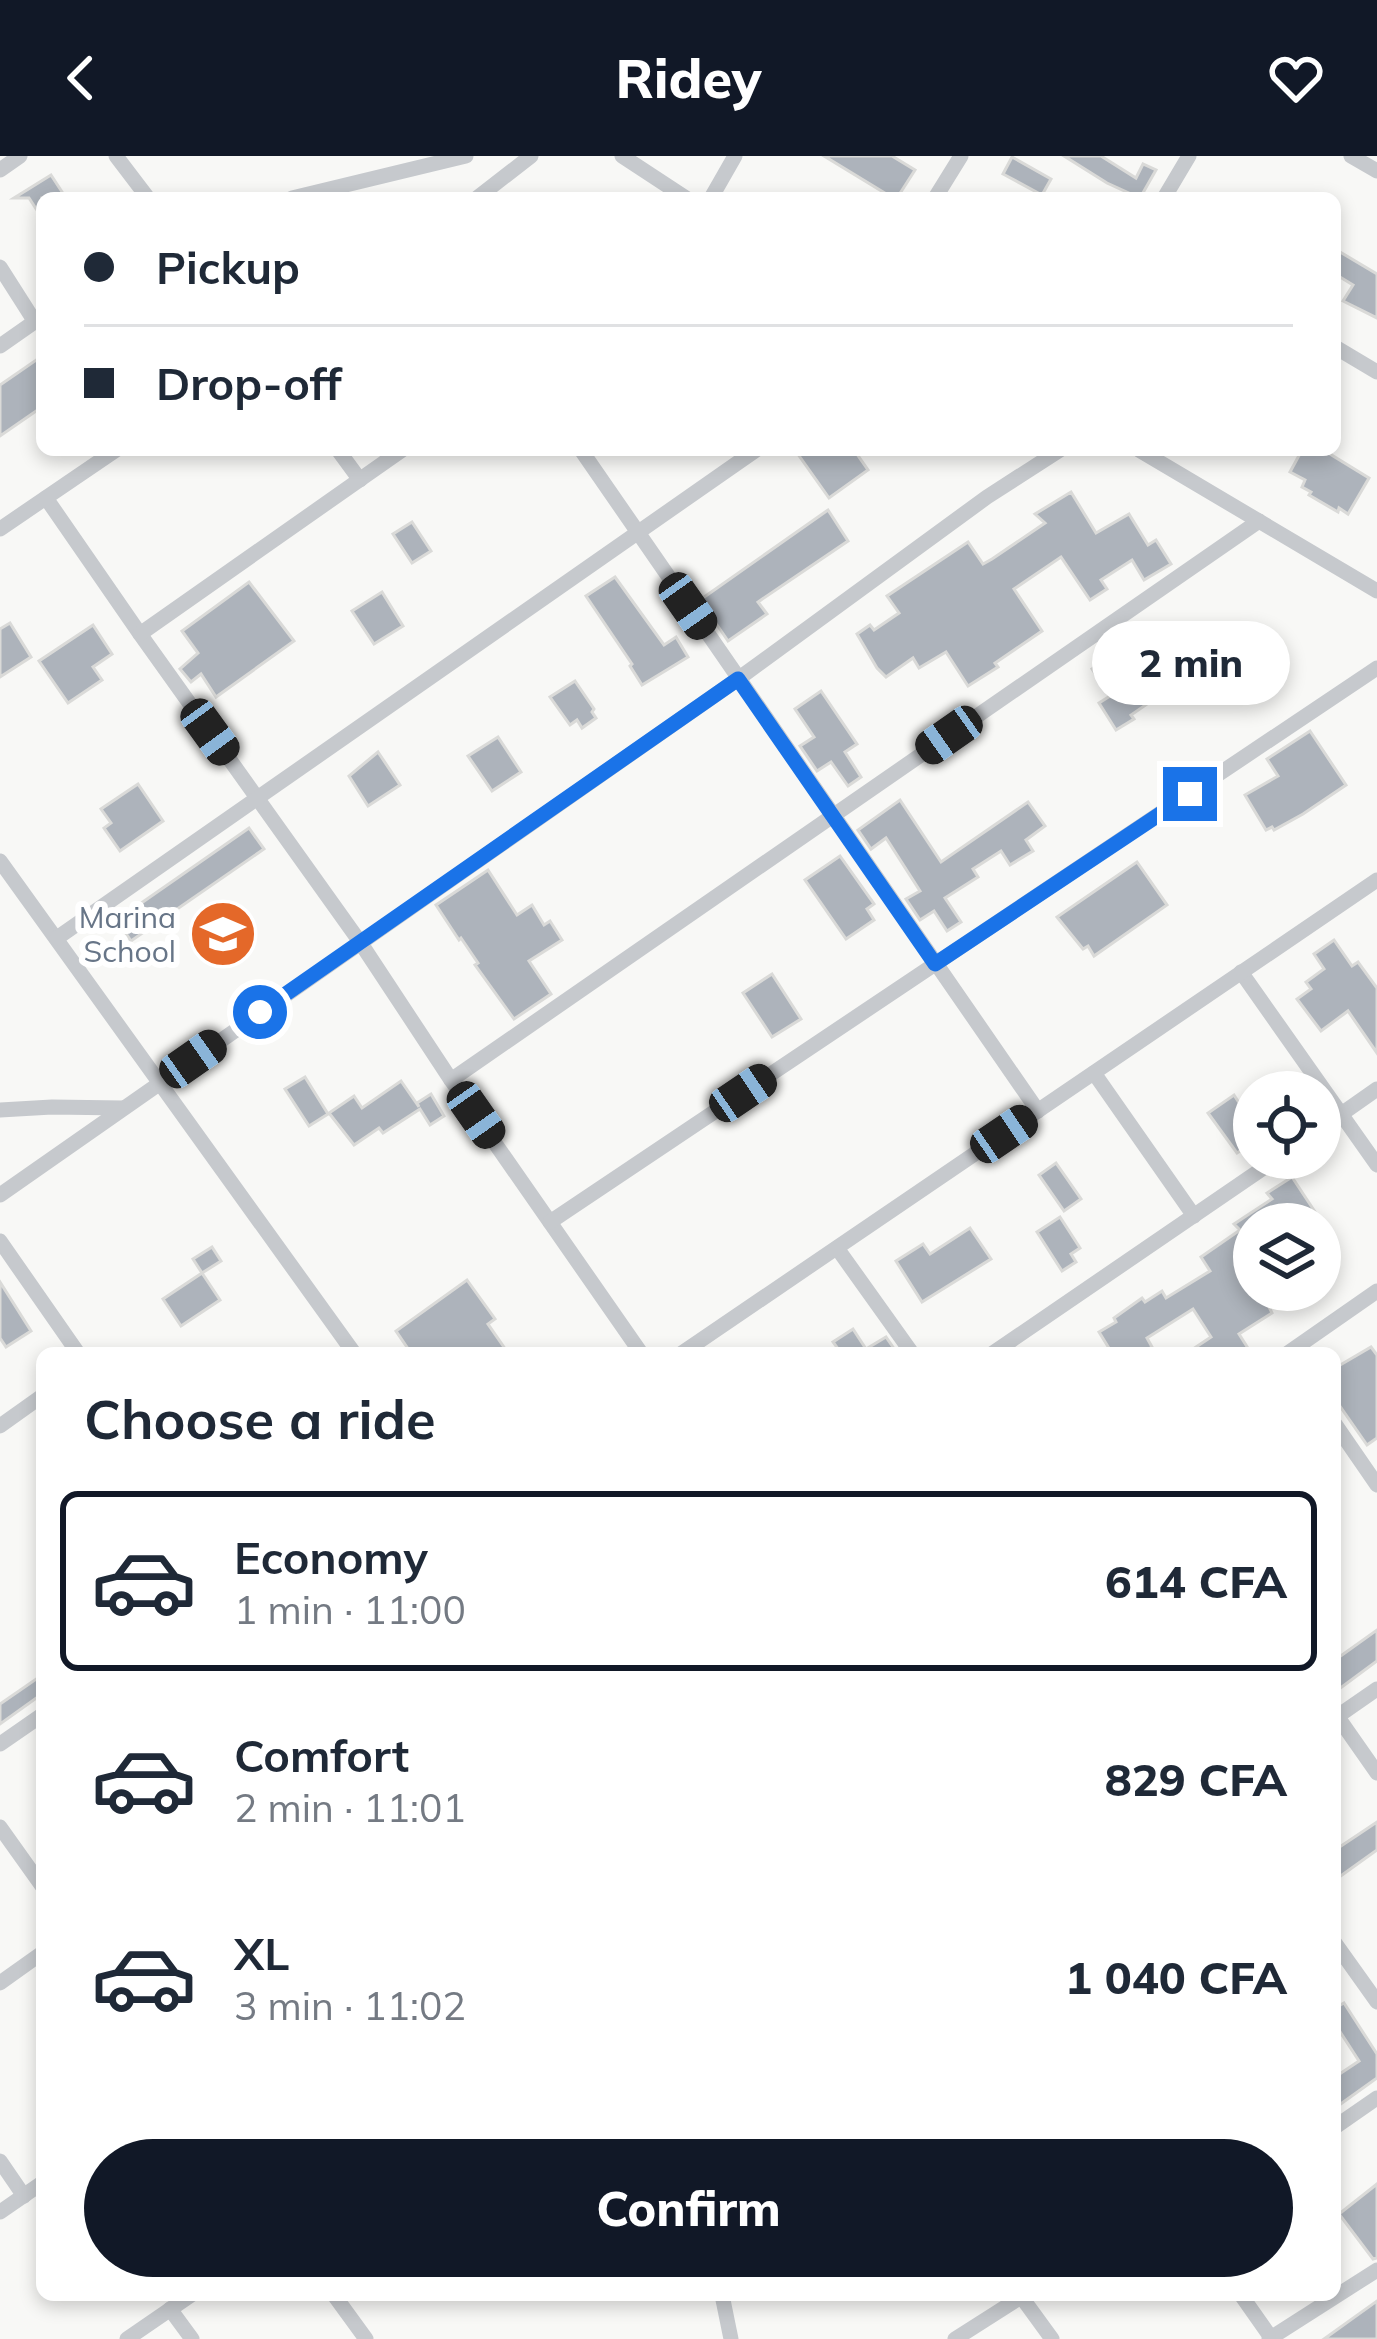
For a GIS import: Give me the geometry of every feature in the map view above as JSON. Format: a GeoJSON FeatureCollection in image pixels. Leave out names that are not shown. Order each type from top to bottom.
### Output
{"type":"FeatureCollection","features":[{"type":"Feature","properties":{"kind":"street"},"geometry":{"type":"LineString","coordinates":[[0,170],[20,156]]}},
{"type":"Feature","properties":{"kind":"street"},"geometry":{"type":"LineString","coordinates":[[116,156],[143,192]]}},
{"type":"Feature","properties":{"kind":"street"},"geometry":{"type":"LineString","coordinates":[[317,192],[466,156]]}},
{"type":"Feature","properties":{"kind":"street"},"geometry":{"type":"LineString","coordinates":[[485,192],[531,156]]}},
{"type":"Feature","properties":{"kind":"street"},"geometry":{"type":"LineString","coordinates":[[622,156],[677,192]]}},
{"type":"Feature","properties":{"kind":"street"},"geometry":{"type":"LineString","coordinates":[[714,192],[735,156]]}},
{"type":"Feature","properties":{"kind":"street"},"geometry":{"type":"LineString","coordinates":[[939,192],[961,156]]}},
{"type":"Feature","properties":{"kind":"street"},"geometry":{"type":"LineString","coordinates":[[1168,192],[1189,156]]}},
{"type":"Feature","properties":{"kind":"street"},"geometry":{"type":"LineString","coordinates":[[1351,156],[1377,171]]}},
{"type":"Feature","properties":{"kind":"street"},"geometry":{"type":"LineString","coordinates":[[0,267],[36,316]]}},
{"type":"Feature","properties":{"kind":"street"},"geometry":{"type":"LineString","coordinates":[[0,346],[36,320]]}},
{"type":"Feature","properties":{"kind":"street"},"geometry":{"type":"LineString","coordinates":[[1341,351],[1377,372]]}},
{"type":"Feature","properties":{"kind":"street"},"geometry":{"type":"LineString","coordinates":[[0,530],[107,456]]}},
{"type":"Feature","properties":{"kind":"street"},"geometry":{"type":"LineString","coordinates":[[342,456],[360,480]]}},
{"type":"Feature","properties":{"kind":"street"},"geometry":{"type":"LineString","coordinates":[[140,634],[394,456]]}},
{"type":"Feature","properties":{"kind":"street"},"geometry":{"type":"LineString","coordinates":[[585,456],[1038,1112]]}},
{"type":"Feature","properties":{"kind":"street"},"geometry":{"type":"LineString","coordinates":[[57,938],[748,456]]}},
{"type":"Feature","properties":{"kind":"street"},"geometry":{"type":"LineString","coordinates":[[0,1195],[1051,456]]}},
{"type":"Feature","properties":{"kind":"street"},"geometry":{"type":"LineString","coordinates":[[1149,456],[1377,591]]}},
{"type":"Feature","properties":{"kind":"street"},"geometry":{"type":"LineString","coordinates":[[46,498],[361,942],[637,1347]]}},
{"type":"Feature","properties":{"kind":"street"},"geometry":{"type":"LineString","coordinates":[[452,1080],[1259,520]]}},
{"type":"Feature","properties":{"kind":"street"},"geometry":{"type":"LineString","coordinates":[[550,1222],[1377,668]]}},
{"type":"Feature","properties":{"kind":"street"},"geometry":{"type":"LineString","coordinates":[[0,861],[350,1347]]}},
{"type":"Feature","properties":{"kind":"street"},"geometry":{"type":"LineString","coordinates":[[691,1347],[1377,880]]}},
{"type":"Feature","properties":{"kind":"street"},"geometry":{"type":"LineString","coordinates":[[1241,972],[1311,1071]]}},
{"type":"Feature","properties":{"kind":"street"},"geometry":{"type":"LineString","coordinates":[[1094,1073],[1194,1216]]}},
{"type":"Feature","properties":{"kind":"street"},"geometry":{"type":"LineString","coordinates":[[1377,1090],[1341,1114],[1377,1165]]}},
{"type":"Feature","properties":{"kind":"street"},"geometry":{"type":"LineString","coordinates":[[0,1110],[124,1108]]}},
{"type":"Feature","properties":{"kind":"street"},"geometry":{"type":"LineString","coordinates":[[1002,1347],[1248,1179]]}},
{"type":"Feature","properties":{"kind":"street"},"geometry":{"type":"LineString","coordinates":[[0,1241],[74,1347]]}},
{"type":"Feature","properties":{"kind":"street"},"geometry":{"type":"LineString","coordinates":[[837,1248],[908,1347]]}},
{"type":"Feature","properties":{"kind":"street"},"geometry":{"type":"LineString","coordinates":[[1297,1347],[1377,1291]]}},
{"type":"Feature","properties":{"kind":"street"},"geometry":{"type":"LineString","coordinates":[[0,1426],[36,1400]]}},
{"type":"Feature","properties":{"kind":"street"},"geometry":{"type":"LineString","coordinates":[[1341,1432],[1375,1479]]}},
{"type":"Feature","properties":{"kind":"street"},"geometry":{"type":"LineString","coordinates":[[1341,1713],[1377,1689]]}},
{"type":"Feature","properties":{"kind":"street"},"geometry":{"type":"LineString","coordinates":[[0,1744],[36,1719]]}},
{"type":"Feature","properties":{"kind":"street"},"geometry":{"type":"LineString","coordinates":[[1341,1723],[1377,1772]]}},
{"type":"Feature","properties":{"kind":"street"},"geometry":{"type":"LineString","coordinates":[[0,1827],[36,1878]]}},
{"type":"Feature","properties":{"kind":"street"},"geometry":{"type":"LineString","coordinates":[[1341,1951],[1377,2002]]}},
{"type":"Feature","properties":{"kind":"street"},"geometry":{"type":"LineString","coordinates":[[0,1983],[36,1957]]}},
{"type":"Feature","properties":{"kind":"street"},"geometry":{"type":"LineString","coordinates":[[1341,2123],[1377,2098]]}},
{"type":"Feature","properties":{"kind":"street"},"geometry":{"type":"LineString","coordinates":[[0,2161],[24,2196]]}},
{"type":"Feature","properties":{"kind":"street"},"geometry":{"type":"LineString","coordinates":[[0,2212],[36,2187]]}},
{"type":"Feature","properties":{"kind":"street"},"geometry":{"type":"LineString","coordinates":[[1341,2293],[1377,2270]]}},
{"type":"Feature","properties":{"kind":"street"},"geometry":{"type":"LineString","coordinates":[[127,2339],[182,2301]]}},
{"type":"Feature","properties":{"kind":"street"},"geometry":{"type":"LineString","coordinates":[[338,2301],[366,2339]]}},
{"type":"Feature","properties":{"kind":"street"},"geometry":{"type":"LineString","coordinates":[[723,2301],[731,2339]]}},
{"type":"Feature","properties":{"kind":"street"},"geometry":{"type":"LineString","coordinates":[[955,2339],[1013,2301]]}},
{"type":"Feature","properties":{"kind":"street"},"geometry":{"type":"LineString","coordinates":[[1025,2301],[1052,2339]]}},
{"type":"Feature","properties":{"kind":"street"},"geometry":{"type":"LineString","coordinates":[[1245,2301],[1271,2338],[1329,2301]]}},
{"type":"Feature","properties":{"kind":"street"},"geometry":{"type":"LineString","coordinates":[[170,2309],[192,2339]]}},
{"type":"Feature","properties":{"kind":"building"},"geometry":{"type":"Polygon","coordinates":[[[824,156],[892,156],[915,170],[901,192],[883,192],[824,156]]]}},
{"type":"Feature","properties":{"kind":"building"},"geometry":{"type":"Polygon","coordinates":[[[1064,156],[1101,156],[1136,178],[1143,164],[1156,170],[1143,192],[1127,192],[1064,156]]]}},
{"type":"Feature","properties":{"kind":"building"},"geometry":{"type":"Polygon","coordinates":[[[1012,157],[1051,179],[1044,192],[1036,192],[1003,174],[1012,157]]]}},
{"type":"Feature","properties":{"kind":"building"},"geometry":{"type":"Polygon","coordinates":[[[51,175],[62,192],[36,192],[36,209],[29,198],[14,198],[51,175]]]}},
{"type":"Feature","properties":{"kind":"building"},"geometry":{"type":"Polygon","coordinates":[[[1341,253],[1377,274],[1377,318],[1343,301],[1353,285],[1341,278],[1341,253]]]}},
{"type":"Feature","properties":{"kind":"building"},"geometry":{"type":"Polygon","coordinates":[[[36,360],[36,411],[0,436],[0,385],[36,360]]]}},
{"type":"Feature","properties":{"kind":"building"},"geometry":{"type":"Polygon","coordinates":[[[799,456],[858,456],[868,470],[829,498],[799,456]]]}},
{"type":"Feature","properties":{"kind":"building"},"geometry":{"type":"Polygon","coordinates":[[[1299,456],[1333,456],[1369,478],[1348,514],[1309,495],[1302,487],[1305,480],[1290,472],[1299,456]]]}},
{"type":"Feature","properties":{"kind":"building"},"geometry":{"type":"Polygon","coordinates":[[[1071,492],[1096,533],[1129,514],[1148,545],[1156,540],[1171,564],[1144,580],[1132,560],[1101,580],[1107,589],[1090,600],[1061,557],[1014,589],[1042,631],[968,686],[946,652],[919,668],[913,658],[886,677],[877,668],[857,634],[870,625],[874,630],[899,613],[887,596],[968,542],[983,564],[992,559],[1045,523],[1035,514],[1071,492]]]}},
{"type":"Feature","properties":{"kind":"building"},"geometry":{"type":"Polygon","coordinates":[[[828,510],[848,541],[758,602],[767,614],[728,641],[700,600],[828,510]]]}},
{"type":"Feature","properties":{"kind":"building"},"geometry":{"type":"Polygon","coordinates":[[[412,522],[431,551],[412,563],[393,534],[412,522]]]}},
{"type":"Feature","properties":{"kind":"building"},"geometry":{"type":"Polygon","coordinates":[[[615,577],[664,645],[676,637],[688,657],[642,685],[586,596],[615,577]]]}},
{"type":"Feature","properties":{"kind":"building"},"geometry":{"type":"Polygon","coordinates":[[[249,582],[294,641],[216,697],[201,674],[191,682],[180,669],[198,653],[182,631],[249,582]]]}},
{"type":"Feature","properties":{"kind":"building"},"geometry":{"type":"Polygon","coordinates":[[[382,592],[403,626],[374,644],[352,611],[382,592]]]}},
{"type":"Feature","properties":{"kind":"building"},"geometry":{"type":"Polygon","coordinates":[[[10,623],[31,657],[0,677],[0,629],[10,623]]]}},
{"type":"Feature","properties":{"kind":"building"},"geometry":{"type":"Polygon","coordinates":[[[93,625],[112,654],[93,667],[102,680],[68,703],[39,661],[93,625]]]}},
{"type":"Feature","properties":{"kind":"building"},"geometry":{"type":"Polygon","coordinates":[[[1122,649],[1143,680],[1185,649],[1202,671],[1164,700],[1160,695],[1116,730],[1099,703],[1110,696],[1092,669],[1122,649]]]}},
{"type":"Feature","properties":{"kind":"building"},"geometry":{"type":"Polygon","coordinates":[[[575,681],[596,718],[582,728],[577,720],[570,725],[550,697],[575,681]]]}},
{"type":"Feature","properties":{"kind":"building"},"geometry":{"type":"Polygon","coordinates":[[[821,691],[857,744],[845,752],[861,777],[848,786],[831,762],[817,771],[800,746],[814,737],[795,709],[821,691]]]}},
{"type":"Feature","properties":{"kind":"building"},"geometry":{"type":"Polygon","coordinates":[[[1310,731],[1346,785],[1303,814],[1266,830],[1245,795],[1278,776],[1267,759],[1310,731]]]}},
{"type":"Feature","properties":{"kind":"building"},"geometry":{"type":"Polygon","coordinates":[[[498,737],[521,772],[492,791],[468,756],[498,737]]]}},
{"type":"Feature","properties":{"kind":"building"},"geometry":{"type":"Polygon","coordinates":[[[378,752],[400,785],[368,806],[349,776],[378,752]]]}},
{"type":"Feature","properties":{"kind":"building"},"geometry":{"type":"Polygon","coordinates":[[[138,784],[163,821],[120,851],[104,828],[111,823],[101,809],[138,784]]]}},
{"type":"Feature","properties":{"kind":"building"},"geometry":{"type":"Polygon","coordinates":[[[900,800],[941,862],[1028,802],[1045,826],[1026,840],[1033,851],[1010,865],[1001,851],[973,869],[978,877],[945,898],[961,922],[947,931],[934,911],[920,920],[906,899],[920,891],[886,838],[871,849],[858,830],[900,800]]]}},
{"type":"Feature","properties":{"kind":"building"},"geometry":{"type":"Polygon","coordinates":[[[249,828],[264,849],[131,941],[117,920],[249,828]]]}},
{"type":"Feature","properties":{"kind":"building"},"geometry":{"type":"Polygon","coordinates":[[[840,856],[874,904],[867,909],[874,920],[846,939],[805,880],[840,856]]]}},
{"type":"Feature","properties":{"kind":"building"},"geometry":{"type":"Polygon","coordinates":[[[1137,862],[1167,905],[1094,956],[1057,917],[1137,862]]]}},
{"type":"Feature","properties":{"kind":"building"},"geometry":{"type":"Polygon","coordinates":[[[488,870],[517,915],[532,905],[544,925],[550,921],[562,940],[529,961],[551,994],[514,1019],[436,905],[488,870]]]}},
{"type":"Feature","properties":{"kind":"building"},"geometry":{"type":"Polygon","coordinates":[[[1334,940],[1352,966],[1358,962],[1377,988],[1377,1053],[1348,1011],[1321,1031],[1297,999],[1311,989],[1306,982],[1324,969],[1314,954],[1334,940]]]}},
{"type":"Feature","properties":{"kind":"building"},"geometry":{"type":"Polygon","coordinates":[[[772,974],[801,1019],[772,1037],[743,993],[772,974]]]}},
{"type":"Feature","properties":{"kind":"building"},"geometry":{"type":"Polygon","coordinates":[[[305,1077],[328,1114],[309,1126],[285,1089],[305,1077]]]}},
{"type":"Feature","properties":{"kind":"building"},"geometry":{"type":"Polygon","coordinates":[[[401,1081],[419,1107],[417,1103],[431,1094],[444,1116],[430,1125],[420,1109],[354,1145],[329,1113],[354,1096],[362,1108],[401,1081]]]}},
{"type":"Feature","properties":{"kind":"building"},"geometry":{"type":"Polygon","coordinates":[[[1233,1096],[1233,1147],[1208,1113],[1233,1096]]]}},
{"type":"Feature","properties":{"kind":"building"},"geometry":{"type":"Polygon","coordinates":[[[1056,1163],[1081,1199],[1064,1211],[1039,1175],[1056,1163]]]}},
{"type":"Feature","properties":{"kind":"building"},"geometry":{"type":"Polygon","coordinates":[[[1293,1179],[1309,1203],[1266,1203],[1272,1199],[1267,1193],[1293,1179]]]}},
{"type":"Feature","properties":{"kind":"building"},"geometry":{"type":"Polygon","coordinates":[[[1060,1217],[1080,1248],[1071,1254],[1076,1262],[1062,1271],[1037,1232],[1060,1217]]]}},
{"type":"Feature","properties":{"kind":"building"},"geometry":{"type":"Polygon","coordinates":[[[970,1228],[991,1259],[922,1302],[896,1261],[923,1244],[930,1254],[970,1228]]]}},
{"type":"Feature","properties":{"kind":"building"},"geometry":{"type":"Polygon","coordinates":[[[1233,1235],[1233,1311],[1272,1313],[1239,1334],[1247,1347],[1196,1347],[1211,1337],[1193,1309],[1147,1338],[1152,1347],[1108,1347],[1099,1332],[1142,1298],[1145,1302],[1162,1291],[1166,1298],[1210,1271],[1201,1257],[1233,1235]]]}},
{"type":"Feature","properties":{"kind":"building"},"geometry":{"type":"Polygon","coordinates":[[[212,1247],[221,1261],[202,1273],[193,1259],[212,1247]]]}},
{"type":"Feature","properties":{"kind":"building"},"geometry":{"type":"Polygon","coordinates":[[[202,1273],[220,1300],[181,1326],[163,1299],[202,1273]]]}},
{"type":"Feature","properties":{"kind":"building"},"geometry":{"type":"Polygon","coordinates":[[[467,1280],[495,1319],[488,1324],[504,1347],[407,1347],[396,1331],[467,1280]]]}},
{"type":"Feature","properties":{"kind":"building"},"geometry":{"type":"Polygon","coordinates":[[[0,1282],[31,1331],[6,1347],[0,1338],[0,1282]]]}},
{"type":"Feature","properties":{"kind":"building"},"geometry":{"type":"Polygon","coordinates":[[[853,1329],[865,1347],[837,1347],[833,1342],[853,1329]]]}},
{"type":"Feature","properties":{"kind":"building"},"geometry":{"type":"Polygon","coordinates":[[[886,1337],[893,1347],[869,1347],[886,1337]]]}},
{"type":"Feature","properties":{"kind":"building"},"geometry":{"type":"Polygon","coordinates":[[[1371,1347],[1377,1355],[1377,1438],[1367,1445],[1341,1408],[1341,1364],[1371,1347]]]}},
{"type":"Feature","properties":{"kind":"building"},"geometry":{"type":"Polygon","coordinates":[[[1377,1630],[1377,1661],[1341,1688],[1341,1656],[1377,1630]]]}},
{"type":"Feature","properties":{"kind":"building"},"geometry":{"type":"Polygon","coordinates":[[[36,1679],[36,1698],[0,1724],[0,1704],[36,1679]]]}},
{"type":"Feature","properties":{"kind":"building"},"geometry":{"type":"Polygon","coordinates":[[[1377,1822],[1377,1850],[1341,1876],[1341,1846],[1377,1822]]]}},
{"type":"Feature","properties":{"kind":"building"},"geometry":{"type":"Polygon","coordinates":[[[1341,2005],[1377,2054],[1377,2078],[1341,2104],[1341,2073],[1359,2061],[1341,2033],[1341,2005]]]}},
{"type":"Feature","properties":{"kind":"building"},"geometry":{"type":"Polygon","coordinates":[[[1377,2184],[1377,2258],[1373,2259],[1341,2212],[1377,2184]]]}},
{"type":"Feature","properties":{"kind":"building"},"geometry":{"type":"Polygon","coordinates":[[[1377,2301],[1377,2339],[1324,2339],[1377,2301]]]}},
{"type":"Feature","properties":{"kind":"place","name":"Marina School"},"geometry":{"type":"Point","coordinates":[223,934]}},
{"type":"Feature","properties":{"kind":"route"},"geometry":{"type":"LineString","coordinates":[[260,1012],[738,679],[935,964],[1190,794]]}}]}
